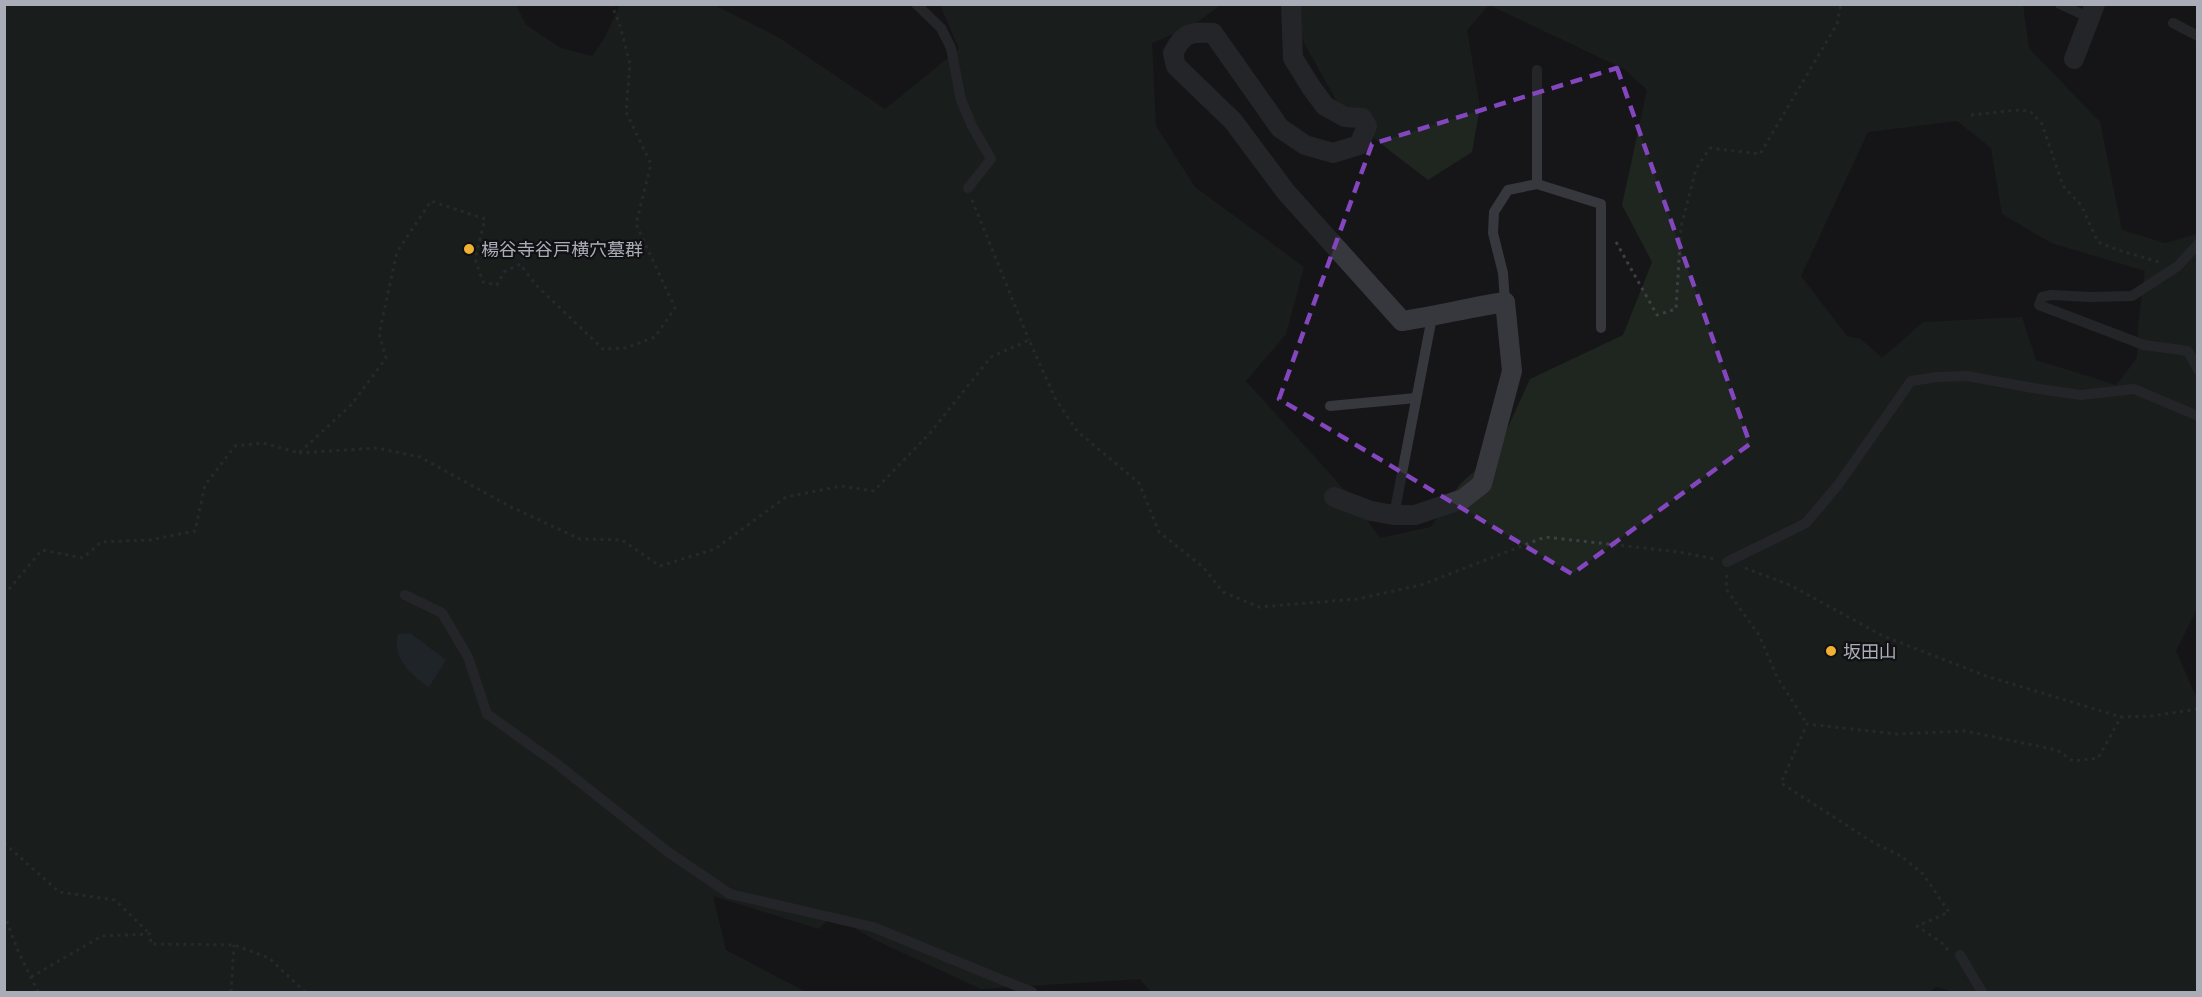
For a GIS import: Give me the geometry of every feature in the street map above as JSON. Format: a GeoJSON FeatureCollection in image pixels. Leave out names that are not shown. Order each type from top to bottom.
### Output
{"type":"FeatureCollection","features":[{"type":"Feature","properties":{"kind":"street"},"geometry":{"type":"LineString","coordinates":[[1292,4],[1293,58],[1325,106],[1345,117],[1362,118],[1367,126],[1359,145],[1332,153],[1305,145],[1280,128],[1213,33],[1194,32],[1180,38],[1173,52],[1176,66],[1233,121],[1286,192],[1402,321],[1505,302],[1512,371],[1482,484],[1463,499],[1415,515],[1394,515],[1371,511],[1334,497]]}},
{"type":"Feature","properties":{"kind":"street"},"geometry":{"type":"LineString","coordinates":[[2074,59],[2093,11]]}},
{"type":"Feature","properties":{"kind":"lane"},"geometry":{"type":"LineString","coordinates":[[916,4],[941,28],[951,48],[961,99],[972,126],[991,159],[968,188]]}},
{"type":"Feature","properties":{"kind":"lane"},"geometry":{"type":"LineString","coordinates":[[2060,4],[2093,11]]}},
{"type":"Feature","properties":{"kind":"lane"},"geometry":{"type":"LineString","coordinates":[[2173,23],[2198,36]]}},
{"type":"Feature","properties":{"kind":"lane"},"geometry":{"type":"LineString","coordinates":[[1537,70],[1537,184]]}},
{"type":"Feature","properties":{"kind":"lane"},"geometry":{"type":"LineString","coordinates":[[1505,302],[1503,273],[1493,233],[1494,212],[1508,190],[1537,184],[1601,204],[1601,328]]}},
{"type":"Feature","properties":{"kind":"lane"},"geometry":{"type":"LineString","coordinates":[[2198,244],[2178,266],[2132,296],[2051,295],[2042,297],[2039,305],[2144,345],[2188,351],[2198,370]]}},
{"type":"Feature","properties":{"kind":"lane"},"geometry":{"type":"LineString","coordinates":[[1394,515],[1432,317]]}},
{"type":"Feature","properties":{"kind":"lane"},"geometry":{"type":"LineString","coordinates":[[1728,562],[1806,523],[1838,485],[1911,381],[1937,376],[1967,376],[2018,386],[2080,394],[2134,389],[2198,416]]}},
{"type":"Feature","properties":{"kind":"lane"},"geometry":{"type":"LineString","coordinates":[[1330,406],[1416,398]]}},
{"type":"Feature","properties":{"kind":"lane"},"geometry":{"type":"LineString","coordinates":[[405,595],[442,612],[468,657],[487,714],[557,764],[668,852],[730,894],[873,927],[1032,993]]}},
{"type":"Feature","properties":{"kind":"lane"},"geometry":{"type":"LineString","coordinates":[[1960,955],[1982,993]]}},
{"type":"Feature","properties":{"kind":"path"},"geometry":{"type":"LineString","coordinates":[[299,453],[352,404],[386,358],[379,334],[397,252],[431,201],[485,219],[474,259],[483,282],[497,285],[504,272],[520,264],[537,286],[603,350],[626,348],[655,337],[675,308],[636,224],[651,164],[626,112],[630,64],[619,21],[610,4]]}},
{"type":"Feature","properties":{"kind":"path"},"geometry":{"type":"LineString","coordinates":[[1611,234],[1657,315],[1676,309],[1681,227],[1696,169],[1710,148],[1760,154],[1837,24],[1840,4]]}},
{"type":"Feature","properties":{"kind":"path"},"geometry":{"type":"LineString","coordinates":[[1971,115],[2030,111],[2042,124],[2062,186],[2081,206],[2098,242],[2140,257],[2178,266]]}},
{"type":"Feature","properties":{"kind":"path"},"geometry":{"type":"LineString","coordinates":[[968,188],[1029,340],[1061,406],[1077,431],[1139,483],[1160,532],[1203,567],[1223,592],[1259,607],[1357,599],[1421,585],[1545,537],[1679,552],[1728,562],[1790,585],[1883,636],[1986,676],[2121,717],[2152,716],[2198,709]]}},
{"type":"Feature","properties":{"kind":"path"},"geometry":{"type":"LineString","coordinates":[[4,595],[42,550],[83,558],[101,542],[150,540],[195,531],[205,485],[235,446],[263,443],[299,453],[377,448],[420,457],[509,506],[580,539],[622,540],[660,566],[715,549],[786,497],[841,486],[874,492],[930,433],[992,357],[1029,340]]}},
{"type":"Feature","properties":{"kind":"path"},"geometry":{"type":"LineString","coordinates":[[1728,562],[1726,589],[1759,635],[1777,677],[1807,724]]}},
{"type":"Feature","properties":{"kind":"path"},"geometry":{"type":"LineString","coordinates":[[1807,724],[1897,734],[1965,731],[2057,750],[2073,761],[2098,758],[2121,717]]}},
{"type":"Feature","properties":{"kind":"path"},"geometry":{"type":"LineString","coordinates":[[1807,724],[1780,783],[1874,843],[1901,856],[1923,874],[1948,912],[1917,926],[1942,943],[1946,949],[1960,955]]}},
{"type":"Feature","properties":{"kind":"path"},"geometry":{"type":"LineString","coordinates":[[4,843],[59,892],[115,900],[150,934],[151,944],[234,945],[269,958],[305,993]]}},
{"type":"Feature","properties":{"kind":"path"},"geometry":{"type":"LineString","coordinates":[[4,914],[38,993]]}},
{"type":"Feature","properties":{"kind":"path"},"geometry":{"type":"LineString","coordinates":[[31,977],[102,936],[150,934]]}},
{"type":"Feature","properties":{"kind":"path"},"geometry":{"type":"LineString","coordinates":[[231,993],[234,945]]}},
{"type":"Feature","properties":{"kind":"highlighted area"},"geometry":{"type":"Polygon","coordinates":[[[1617,68],[1750,444],[1572,574],[1279,399],[1372,144],[1617,68]]]}},
{"type":"Feature","properties":{"kind":"shaded area"},"geometry":{"type":"Polygon","coordinates":[[[5,5],[516,5],[526,25],[561,48],[592,56],[604,39],[620,5],[714,5],[778,37],[885,109],[959,49],[940,5],[1218,5],[1192,26],[1152,43],[1156,126],[1195,187],[1304,267],[1286,334],[1246,381],[1350,496],[1380,538],[1431,527],[1460,484],[1497,451],[1530,379],[1623,335],[1652,262],[1622,205],[1647,90],[1624,69],[1489,5],[2023,5],[2029,48],[2100,122],[2122,230],[2165,243],[2197,234],[2197,609],[2176,651],[2197,696],[2197,992],[1953,992],[1937,987],[1929,992],[1151,992],[1140,979],[981,989],[875,940],[832,915],[819,929],[713,896],[726,950],[806,992],[5,992],[5,5]],[[1957,121],[1868,132],[1801,276],[1847,336],[1861,339],[1882,358],[1923,322],[2022,317],[2036,360],[2116,385],[2137,358],[2138,327],[2145,271],[2051,243],[2002,214],[1991,148],[1957,121]]]}},
{"type":"Feature","properties":{"kind":"shaded area"},"geometry":{"type":"Polygon","coordinates":[[[1296,5],[1489,5],[1467,30],[1480,107],[1472,152],[1428,180],[1345,116],[1303,41],[1296,5]]]}},
{"type":"Feature","properties":{"kind":"shaded area"},"geometry":{"type":"Polygon","coordinates":[[[410,633],[446,660],[429,687],[410,672],[400,658],[398,634],[410,633]]]}},
{"type":"Feature","properties":{"kind":"place","name":"楊谷寺谷戸横穴墓群"},"geometry":{"type":"Point","coordinates":[469,249]}},
{"type":"Feature","properties":{"kind":"place","name":"坂田山"},"geometry":{"type":"Point","coordinates":[1831,651]}}]}
